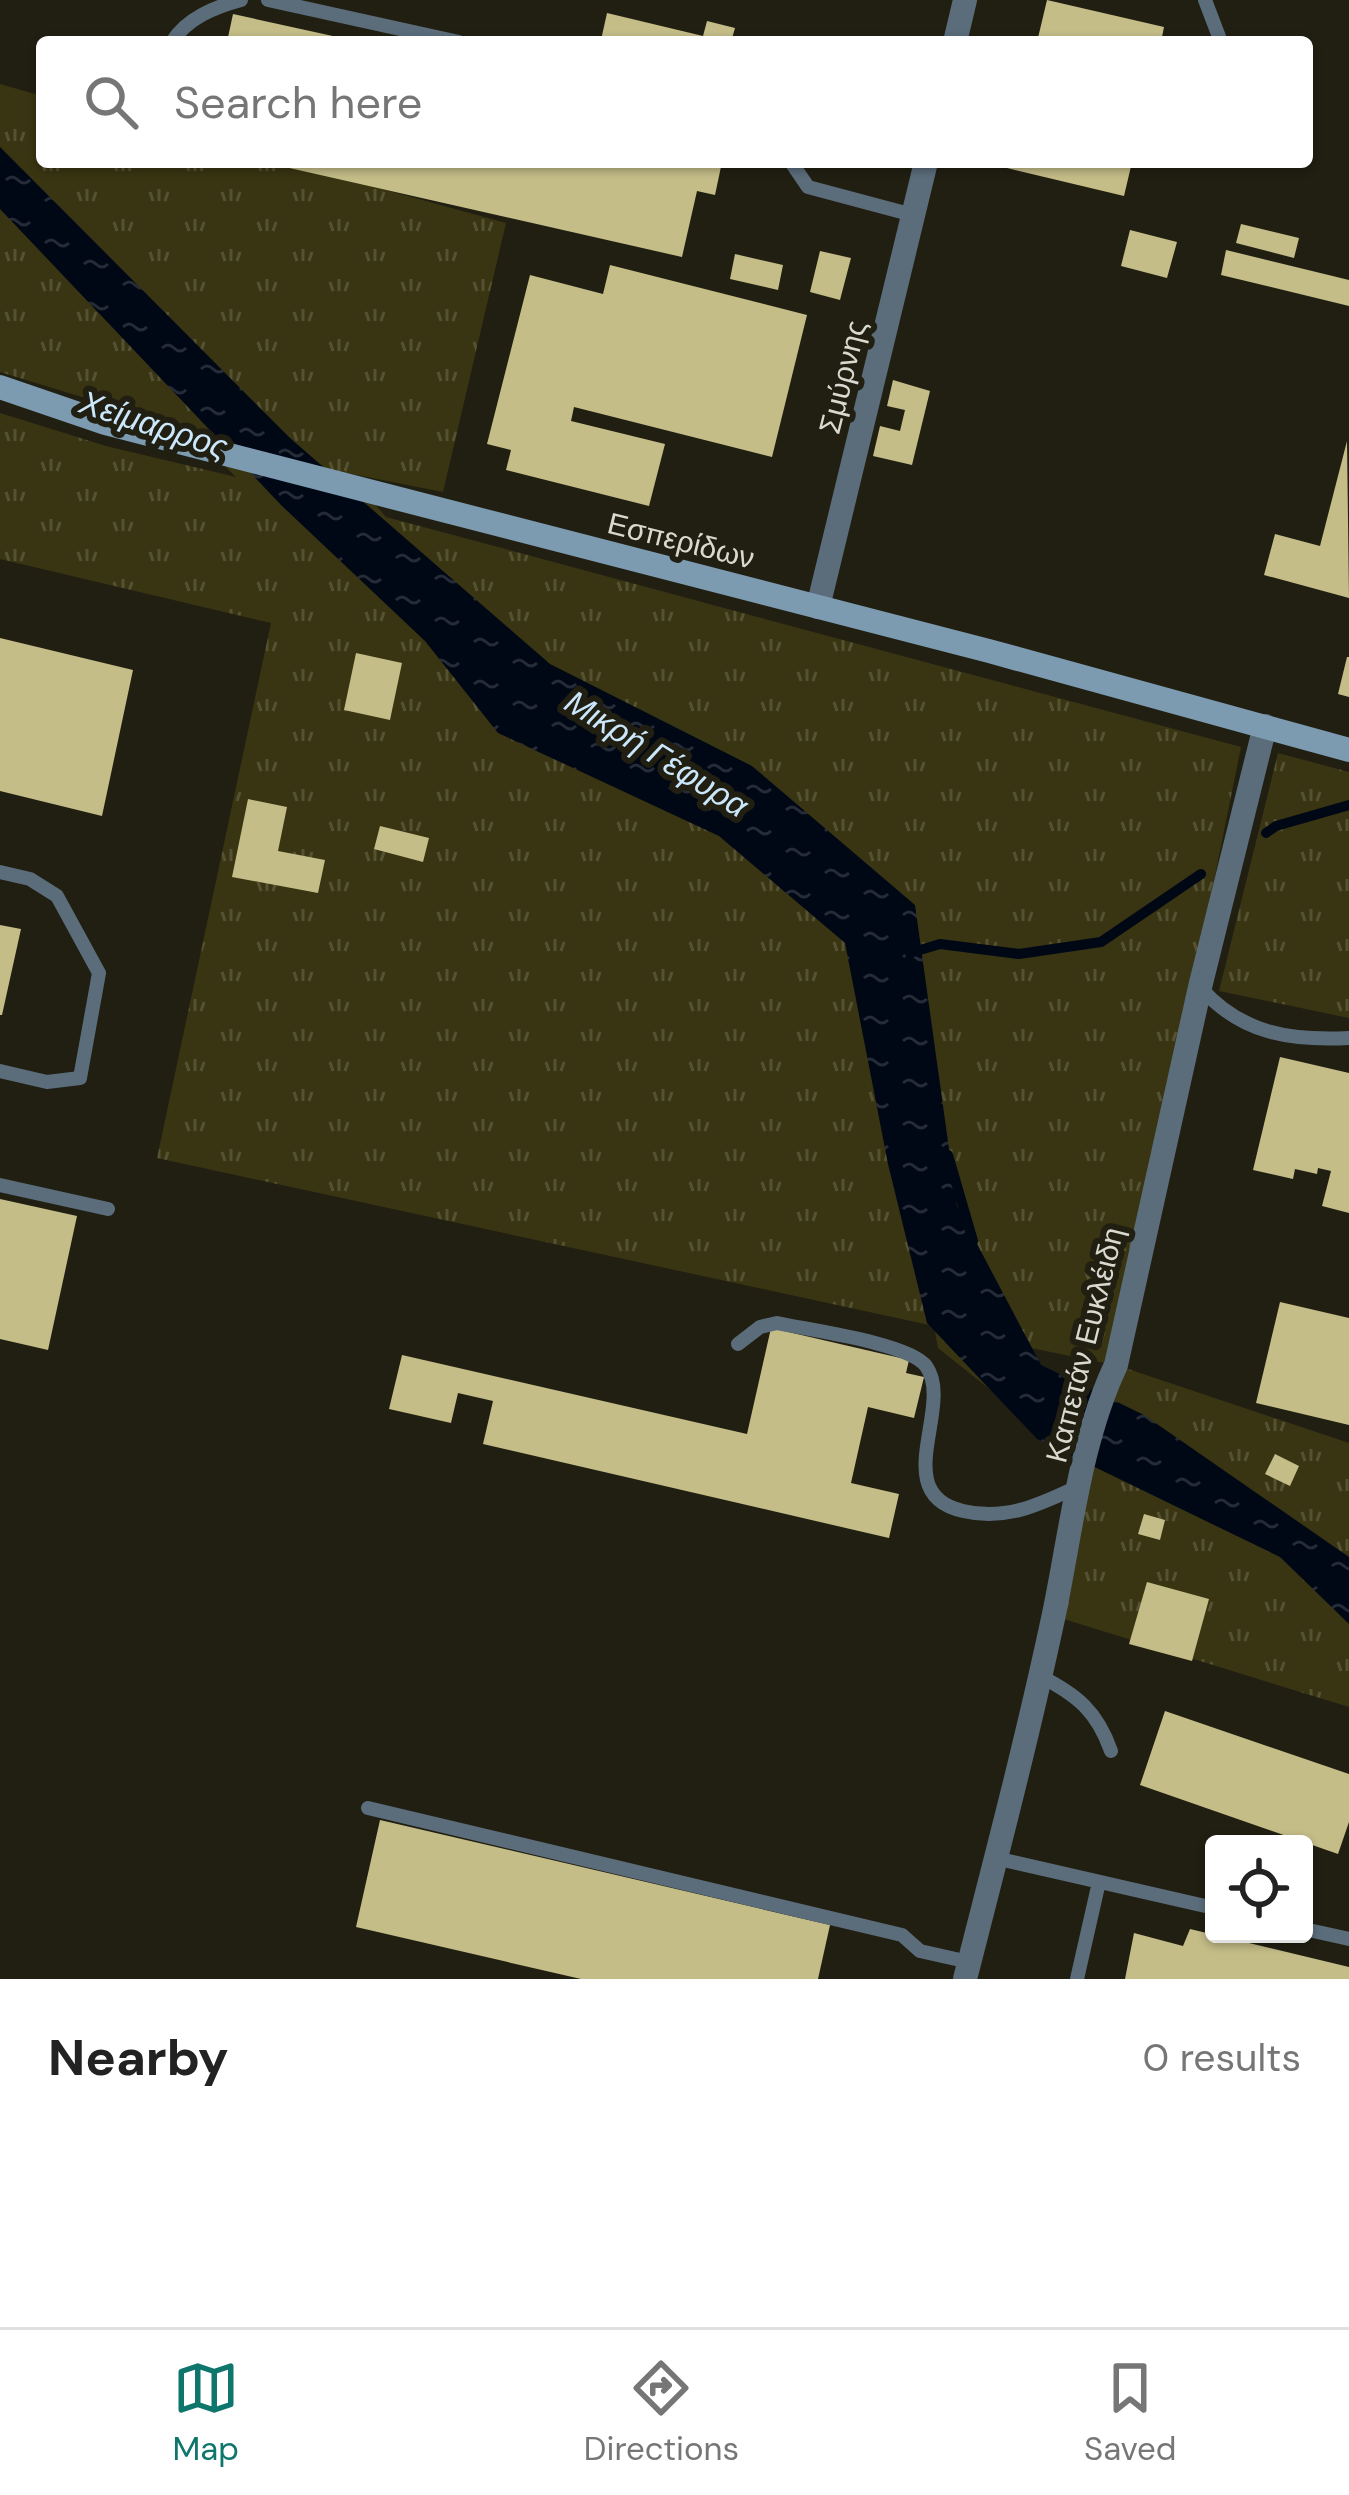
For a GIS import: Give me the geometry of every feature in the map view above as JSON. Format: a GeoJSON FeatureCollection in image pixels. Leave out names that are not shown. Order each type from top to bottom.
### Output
{"type":"FeatureCollection","features":[{"type":"Feature","properties":{"kind":"street"},"geometry":{"type":"LineString","coordinates":[[956,36],[965,0]]}},
{"type":"Feature","properties":{"kind":"street","name":"Σμύρνης"},"geometry":{"type":"LineString","coordinates":[[818,607],[925,168]]}},
{"type":"Feature","properties":{"kind":"street","name":"Εσπερίδων"},"geometry":{"type":"LineString","coordinates":[[0,387],[105,423],[1349,749]]}},
{"type":"Feature","properties":{"kind":"street","name":"Καπετάν Ευκλέιδη"},"geometry":{"type":"LineString","coordinates":[[967,1971],[1040,1676],[1079,1486],[1106,1385],[1116,1365],[1200,987],[1265,726]]}},
{"type":"Feature","properties":{"kind":"lane"},"geometry":{"type":"LineString","coordinates":[[176,36],[214,7],[241,0]]}},
{"type":"Feature","properties":{"kind":"lane"},"geometry":{"type":"LineString","coordinates":[[268,0],[432,36]]}},
{"type":"Feature","properties":{"kind":"lane"},"geometry":{"type":"LineString","coordinates":[[1205,0],[1219,36]]}},
{"type":"Feature","properties":{"kind":"lane"},"geometry":{"type":"LineString","coordinates":[[795,168],[808,188],[913,215]]}},
{"type":"Feature","properties":{"kind":"lane"},"geometry":{"type":"LineString","coordinates":[[0,872],[30,879],[57,896],[99,974],[80,1078],[47,1082],[0,1071]]}},
{"type":"Feature","properties":{"kind":"lane"},"geometry":{"type":"LineString","coordinates":[[1200,987],[1222,1013],[1258,1029],[1313,1040],[1349,1038]]}},
{"type":"Feature","properties":{"kind":"lane"},"geometry":{"type":"LineString","coordinates":[[0,1185],[108,1209]]}},
{"type":"Feature","properties":{"kind":"lane"},"geometry":{"type":"LineString","coordinates":[[738,1344],[760,1327],[777,1323],[908,1353],[926,1366],[932,1386],[924,1468],[938,1499],[953,1509],[1005,1514],[1033,1508],[1079,1486]]}},
{"type":"Feature","properties":{"kind":"lane"},"geometry":{"type":"LineString","coordinates":[[1040,1676],[1088,1706],[1103,1727],[1111,1751]]}},
{"type":"Feature","properties":{"kind":"lane"},"geometry":{"type":"LineString","coordinates":[[368,1808],[902,1935],[920,1951],[967,1971]]}},
{"type":"Feature","properties":{"kind":"lane"},"geometry":{"type":"LineString","coordinates":[[995,1858],[1205,1907]]}},
{"type":"Feature","properties":{"kind":"lane"},"geometry":{"type":"LineString","coordinates":[[1077,1979],[1099,1882]]}},
{"type":"Feature","properties":{"kind":"lane"},"geometry":{"type":"LineString","coordinates":[[1313,1931],[1349,1939]]}},
{"type":"Feature","properties":{"kind":"green space"},"geometry":{"type":"Polygon","coordinates":[[[0,84],[36,94],[36,168],[306,168],[506,223],[443,492],[347,473],[386,517],[1241,747],[1116,1365],[1349,1443],[1349,1707],[1054,1616],[1091,1458],[1027,1419],[938,1348],[934,1326],[157,1158],[271,623],[0,559],[0,413],[106,446],[236,477],[187,429],[0,372],[0,84]],[[996,1341],[1106,1401],[1115,1365],[996,1341]]]}},
{"type":"Feature","properties":{"kind":"green space"},"geometry":{"type":"Polygon","coordinates":[[[1278,753],[1349,772],[1349,1018],[1219,991],[1278,753]]]}},
{"type":"Feature","properties":{"kind":"water"},"geometry":{"type":"Polygon","coordinates":[[[0,147],[290,438],[550,664],[752,766],[915,905],[957,1206],[1041,1365],[1144,1415],[1349,1557],[1349,1624],[1280,1557],[1037,1439],[927,1323],[888,1164],[845,943],[719,836],[498,733],[425,641],[281,505],[0,209],[0,147]]]}},
{"type":"Feature","properties":{"kind":"building"},"geometry":{"type":"Polygon","coordinates":[[[1047,0],[1164,27],[1162,36],[1038,36],[1047,0]]]}},
{"type":"Feature","properties":{"kind":"building"},"geometry":{"type":"Polygon","coordinates":[[[607,13],[703,36],[602,36],[607,13]]]}},
{"type":"Feature","properties":{"kind":"building"},"geometry":{"type":"Polygon","coordinates":[[[233,14],[333,36],[228,36],[233,14]]]}},
{"type":"Feature","properties":{"kind":"building"},"geometry":{"type":"Polygon","coordinates":[[[707,21],[735,28],[733,36],[703,36],[707,21]]]}},
{"type":"Feature","properties":{"kind":"building"},"geometry":{"type":"Polygon","coordinates":[[[289,168],[721,168],[715,195],[697,191],[682,257],[289,168]]]}},
{"type":"Feature","properties":{"kind":"building"},"geometry":{"type":"Polygon","coordinates":[[[1007,168],[1131,168],[1124,196],[1007,168]]]}},
{"type":"Feature","properties":{"kind":"building"},"geometry":{"type":"Polygon","coordinates":[[[1241,224],[1299,238],[1294,258],[1236,243],[1241,224]]]}},
{"type":"Feature","properties":{"kind":"building"},"geometry":{"type":"Polygon","coordinates":[[[1130,230],[1177,242],[1167,278],[1121,266],[1130,230]]]}},
{"type":"Feature","properties":{"kind":"building"},"geometry":{"type":"Polygon","coordinates":[[[1226,250],[1349,280],[1349,306],[1221,275],[1226,250]]]}},
{"type":"Feature","properties":{"kind":"building"},"geometry":{"type":"Polygon","coordinates":[[[820,251],[851,258],[840,300],[810,292],[820,251]]]}},
{"type":"Feature","properties":{"kind":"building"},"geometry":{"type":"Polygon","coordinates":[[[735,254],[783,265],[778,290],[730,279],[735,254]]]}},
{"type":"Feature","properties":{"kind":"building"},"geometry":{"type":"Polygon","coordinates":[[[610,265],[807,315],[772,457],[574,407],[571,421],[665,444],[649,506],[506,470],[511,450],[487,444],[530,275],[603,294],[610,265]]]}},
{"type":"Feature","properties":{"kind":"building"},"geometry":{"type":"Polygon","coordinates":[[[893,380],[930,391],[912,465],[873,456],[880,426],[900,431],[905,410],[887,406],[893,380]]]}},
{"type":"Feature","properties":{"kind":"building"},"geometry":{"type":"Polygon","coordinates":[[[1347,441],[1349,598],[1264,575],[1275,534],[1320,546],[1347,441]]]}},
{"type":"Feature","properties":{"kind":"building"},"geometry":{"type":"Polygon","coordinates":[[[0,638],[133,670],[102,816],[0,791],[0,638]]]}},
{"type":"Feature","properties":{"kind":"building"},"geometry":{"type":"Polygon","coordinates":[[[356,653],[402,663],[390,720],[344,710],[356,653]]]}},
{"type":"Feature","properties":{"kind":"building"},"geometry":{"type":"Polygon","coordinates":[[[1349,657],[1349,697],[1338,694],[1349,657]]]}},
{"type":"Feature","properties":{"kind":"building"},"geometry":{"type":"Polygon","coordinates":[[[248,799],[287,807],[278,851],[325,860],[318,893],[232,877],[248,799]]]}},
{"type":"Feature","properties":{"kind":"building"},"geometry":{"type":"Polygon","coordinates":[[[380,826],[429,838],[423,862],[374,849],[380,826]]]}},
{"type":"Feature","properties":{"kind":"building"},"geometry":{"type":"Polygon","coordinates":[[[0,925],[21,929],[2,1015],[0,1015],[0,925]]]}},
{"type":"Feature","properties":{"kind":"building"},"geometry":{"type":"Polygon","coordinates":[[[1280,1057],[1349,1073],[1349,1213],[1322,1206],[1331,1171],[1318,1168],[1317,1174],[1295,1169],[1293,1179],[1253,1170],[1280,1057]]]}},
{"type":"Feature","properties":{"kind":"building"},"geometry":{"type":"Polygon","coordinates":[[[0,1199],[77,1216],[48,1350],[0,1339],[0,1199]]]}},
{"type":"Feature","properties":{"kind":"building"},"geometry":{"type":"Polygon","coordinates":[[[1280,1302],[1349,1318],[1349,1425],[1256,1403],[1280,1302]]]}},
{"type":"Feature","properties":{"kind":"building"},"geometry":{"type":"Polygon","coordinates":[[[771,1328],[909,1360],[906,1373],[924,1377],[914,1418],[868,1407],[851,1483],[899,1494],[889,1538],[483,1444],[493,1401],[458,1393],[451,1423],[389,1409],[402,1355],[747,1434],[771,1328]]]}},
{"type":"Feature","properties":{"kind":"building"},"geometry":{"type":"Polygon","coordinates":[[[1275,1454],[1299,1466],[1290,1486],[1265,1474],[1275,1454]]]}},
{"type":"Feature","properties":{"kind":"building"},"geometry":{"type":"Polygon","coordinates":[[[1144,1514],[1165,1520],[1160,1540],[1138,1534],[1144,1514]]]}},
{"type":"Feature","properties":{"kind":"building"},"geometry":{"type":"Polygon","coordinates":[[[1147,1582],[1209,1599],[1192,1661],[1129,1644],[1147,1582]]]}},
{"type":"Feature","properties":{"kind":"building"},"geometry":{"type":"Polygon","coordinates":[[[1165,1711],[1349,1774],[1349,1822],[1338,1854],[1313,1845],[1313,1835],[1283,1835],[1140,1785],[1165,1711]]]}},
{"type":"Feature","properties":{"kind":"building"},"geometry":{"type":"Polygon","coordinates":[[[380,1820],[830,1925],[818,1979],[581,1979],[356,1927],[380,1820]]]}},
{"type":"Feature","properties":{"kind":"building"},"geometry":{"type":"Polygon","coordinates":[[[1190,1929],[1205,1933],[1205,1943],[1249,1943],[1349,1967],[1349,1979],[1125,1979],[1134,1933],[1183,1946],[1190,1929]]]}},
{"type":"Feature","properties":{"kind":"waterway"},"geometry":{"type":"LineString","coordinates":[[1266,833],[1349,805]]}},
{"type":"Feature","properties":{"kind":"waterway"},"geometry":{"type":"LineString","coordinates":[[910,953],[940,944],[1019,954],[1101,942],[1201,874]]}},
{"type":"Feature","properties":{"kind":"waterway","name":"Μικρή Γέφυρα"},"geometry":{"type":"LineString","coordinates":[[948,1155],[973,1241]]}},
{"type":"Feature","properties":{"kind":"water label","name":"Χείμαρρος"},"geometry":{"type":"Point","coordinates":[154,424]}}]}
